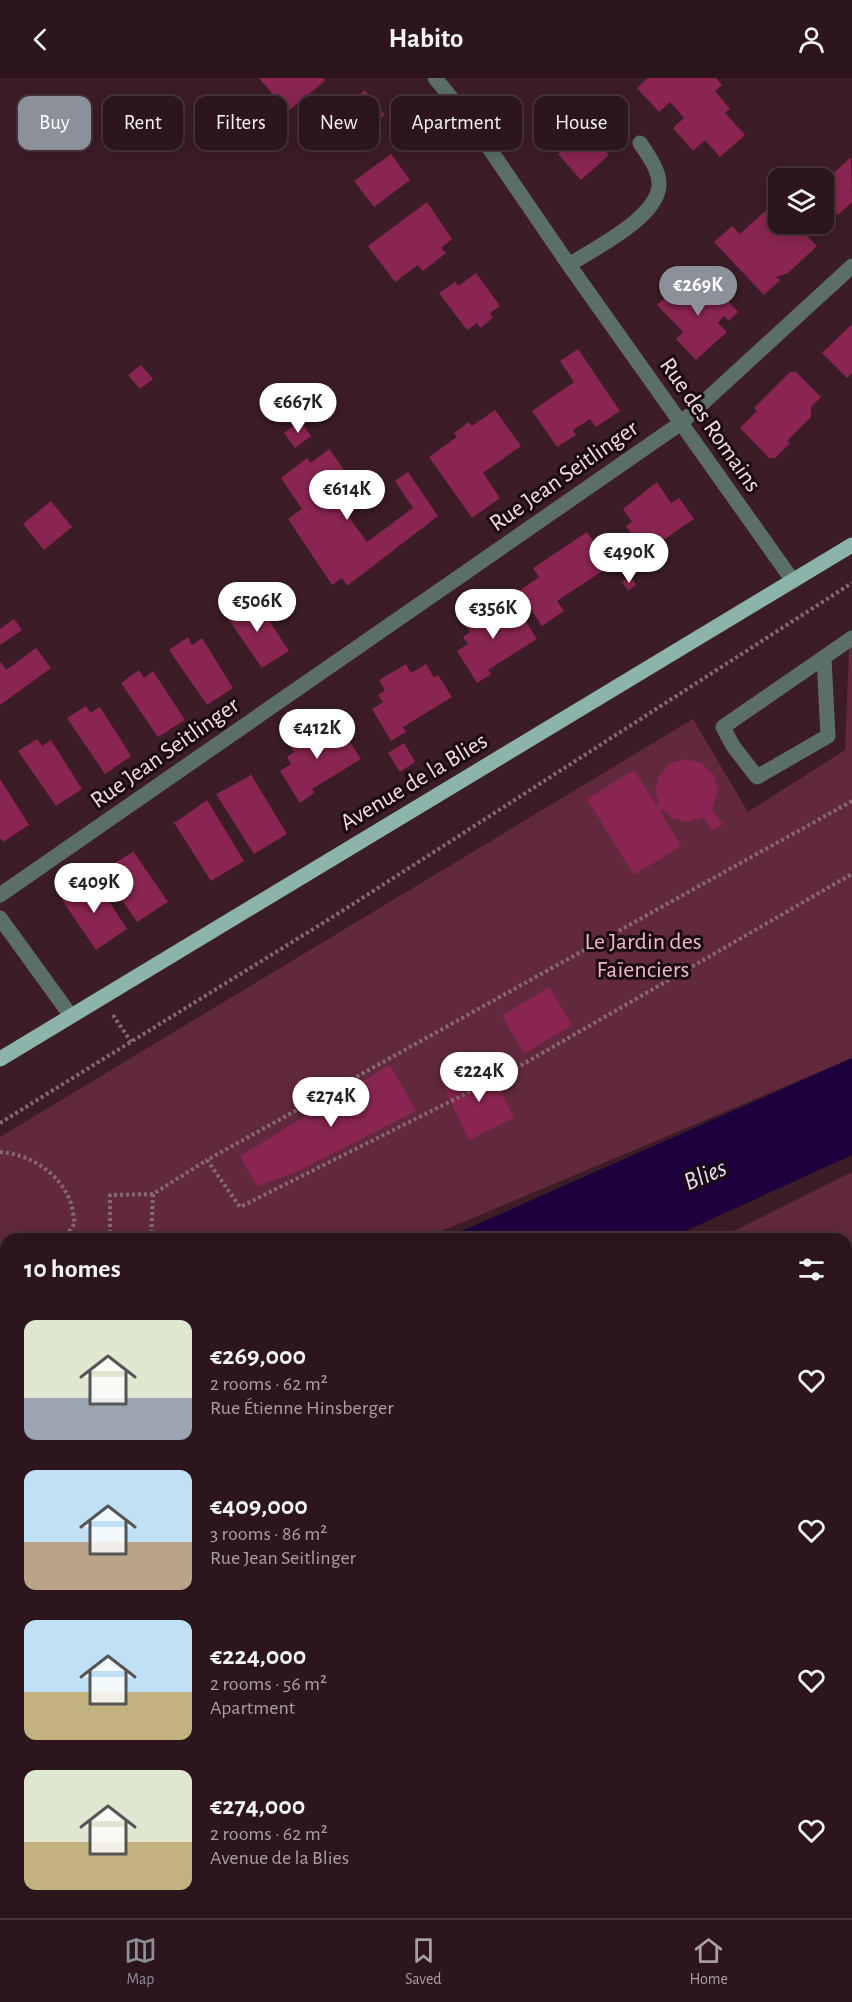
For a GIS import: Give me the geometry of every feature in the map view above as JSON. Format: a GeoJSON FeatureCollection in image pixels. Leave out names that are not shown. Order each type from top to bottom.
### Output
{"type":"FeatureCollection","features":[{"type":"Feature","properties":{"kind":"main road","name":"Avenue de la Blies"},"geometry":{"type":"LineString","coordinates":[[0,1059],[852,545]]}},
{"type":"Feature","properties":{"kind":"street","name":"Rue des Romains"},"geometry":{"type":"LineString","coordinates":[[435,78],[472,123],[569,265],[793,581]]}},
{"type":"Feature","properties":{"kind":"street"},"geometry":{"type":"LineString","coordinates":[[569,265],[635,222],[651,204],[659,187],[657,173],[640,143]]}},
{"type":"Feature","properties":{"kind":"street","name":"Rue Jean Seitlinger"},"geometry":{"type":"LineString","coordinates":[[0,895],[681,423],[852,266]]}},
{"type":"Feature","properties":{"kind":"street"},"geometry":{"type":"LineString","coordinates":[[824,658],[828,736],[757,777],[733,746],[723,727],[852,638]]}},
{"type":"Feature","properties":{"kind":"street"},"geometry":{"type":"LineString","coordinates":[[0,918],[72,1016]]}},
{"type":"Feature","properties":{"kind":"path"},"geometry":{"type":"LineString","coordinates":[[0,1123],[339,913],[852,583]]}},
{"type":"Feature","properties":{"kind":"path"},"geometry":{"type":"LineString","coordinates":[[110,1233],[110,1195],[153,1194],[207,1160],[852,801]]}},
{"type":"Feature","properties":{"kind":"path"},"geometry":{"type":"LineString","coordinates":[[207,1160],[240,1207],[513,1070],[852,874]]}},
{"type":"Feature","properties":{"kind":"path"},"geometry":{"type":"LineString","coordinates":[[101,998],[131,1042]]}},
{"type":"Feature","properties":{"kind":"path"},"geometry":{"type":"LineString","coordinates":[[0,1152],[15,1153],[45,1167],[68,1196],[75,1223],[68,1233]]}},
{"type":"Feature","properties":{"kind":"path"},"geometry":{"type":"LineString","coordinates":[[151,1233],[153,1194]]}},
{"type":"Feature","properties":{"kind":"green space","name":"Le Jardin des Faïenciers"},"geometry":{"type":"Polygon","coordinates":[[[852,647],[852,1058],[437,1233],[0,1233],[0,1137],[693,719],[748,812],[845,750],[849,649],[852,647]]]}},
{"type":"Feature","properties":{"kind":"green space"},"geometry":{"type":"Polygon","coordinates":[[[852,1172],[852,1233],[730,1233],[852,1172]]]}},
{"type":"Feature","properties":{"kind":"water","name":"Blies"},"geometry":{"type":"Polygon","coordinates":[[[852,1058],[852,1155],[681,1233],[458,1233],[852,1058]]]}},
{"type":"Feature","properties":{"kind":"building"},"geometry":{"type":"Polygon","coordinates":[[[259,78],[323,78],[325,81],[307,96],[299,96],[299,102],[287,112],[287,96],[274,96],[259,78]]]}},
{"type":"Feature","properties":{"kind":"building"},"geometry":{"type":"Polygon","coordinates":[[[648,78],[716,78],[722,85],[715,91],[730,109],[725,113],[745,135],[720,157],[705,140],[693,151],[673,128],[684,118],[670,102],[659,112],[637,88],[648,78]]]}},
{"type":"Feature","properties":{"kind":"building"},"geometry":{"type":"Polygon","coordinates":[[[365,90],[370,96],[358,96],[365,90]]]}},
{"type":"Feature","properties":{"kind":"building"},"geometry":{"type":"Polygon","coordinates":[[[379,108],[385,115],[379,120],[379,108]]]}},
{"type":"Feature","properties":{"kind":"building"},"geometry":{"type":"Polygon","coordinates":[[[563,150],[605,150],[609,155],[581,180],[558,154],[563,150]]]}},
{"type":"Feature","properties":{"kind":"building"},"geometry":{"type":"Polygon","coordinates":[[[391,154],[410,180],[374,207],[354,181],[391,154]]]}},
{"type":"Feature","properties":{"kind":"building"},"geometry":{"type":"Polygon","coordinates":[[[851,157],[852,202],[838,215],[834,212],[834,173],[851,157]]]}},
{"type":"Feature","properties":{"kind":"building"},"geometry":{"type":"Polygon","coordinates":[[[427,202],[452,239],[441,248],[446,253],[423,271],[418,265],[395,282],[368,246],[427,202]]]}},
{"type":"Feature","properties":{"kind":"building"},"geometry":{"type":"Polygon","coordinates":[[[768,208],[768,234],[805,234],[817,246],[788,273],[776,277],[780,280],[764,295],[714,242],[732,226],[740,234],[768,208]]]}},
{"type":"Feature","properties":{"kind":"building"},"geometry":{"type":"Polygon","coordinates":[[[476,273],[500,306],[490,313],[493,318],[480,328],[477,323],[467,330],[439,293],[455,282],[458,286],[476,273]]]}},
{"type":"Feature","properties":{"kind":"building"},"geometry":{"type":"Polygon","coordinates":[[[693,282],[705,294],[713,285],[738,312],[729,321],[724,316],[718,323],[727,332],[696,360],[676,339],[683,332],[657,305],[675,288],[681,293],[693,282]]]}},
{"type":"Feature","properties":{"kind":"building"},"geometry":{"type":"Polygon","coordinates":[[[852,324],[852,373],[847,378],[822,353],[852,324]]]}},
{"type":"Feature","properties":{"kind":"building"},"geometry":{"type":"Polygon","coordinates":[[[578,349],[620,411],[596,427],[590,419],[573,430],[576,435],[557,447],[532,411],[574,382],[560,361],[578,349]]]}},
{"type":"Feature","properties":{"kind":"building"},"geometry":{"type":"Polygon","coordinates":[[[141,365],[153,379],[140,389],[128,375],[141,365]]]}},
{"type":"Feature","properties":{"kind":"building"},"geometry":{"type":"Polygon","coordinates":[[[790,372],[796,372],[821,397],[811,407],[811,417],[787,441],[790,443],[775,458],[769,458],[740,428],[757,411],[754,408],[790,372]]]}},
{"type":"Feature","properties":{"kind":"building"},"geometry":{"type":"Polygon","coordinates":[[[495,410],[521,446],[483,473],[500,498],[472,518],[429,457],[457,437],[454,433],[469,422],[472,426],[495,410]]]}},
{"type":"Feature","properties":{"kind":"building"},"geometry":{"type":"Polygon","coordinates":[[[300,421],[311,436],[295,448],[284,433],[300,421]]]}},
{"type":"Feature","properties":{"kind":"building"},"geometry":{"type":"Polygon","coordinates":[[[329,449],[348,475],[328,489],[367,542],[413,508],[395,481],[408,472],[438,516],[347,586],[342,578],[332,585],[288,519],[302,509],[281,478],[307,458],[311,463],[329,449]]]}},
{"type":"Feature","properties":{"kind":"building"},"geometry":{"type":"Polygon","coordinates":[[[657,482],[671,503],[679,498],[694,519],[644,553],[626,526],[632,522],[623,509],[657,482]]]}},
{"type":"Feature","properties":{"kind":"building"},"geometry":{"type":"Polygon","coordinates":[[[51,501],[72,527],[44,550],[23,524],[51,501]]]}},
{"type":"Feature","properties":{"kind":"building"},"geometry":{"type":"Polygon","coordinates":[[[587,532],[610,566],[557,601],[564,611],[542,626],[519,591],[539,577],[533,568],[587,532]]]}},
{"type":"Feature","properties":{"kind":"building"},"geometry":{"type":"Polygon","coordinates":[[[630,576],[636,585],[628,591],[622,582],[630,576]]]}},
{"type":"Feature","properties":{"kind":"building"},"geometry":{"type":"Polygon","coordinates":[[[243,601],[248,608],[257,602],[289,651],[262,668],[224,613],[243,601]]]}},
{"type":"Feature","properties":{"kind":"building"},"geometry":{"type":"Polygon","coordinates":[[[491,606],[496,615],[511,607],[519,620],[523,617],[537,639],[488,670],[491,674],[477,683],[457,651],[468,644],[463,637],[470,632],[464,623],[491,606]]]}},
{"type":"Feature","properties":{"kind":"building"},"geometry":{"type":"Polygon","coordinates":[[[14,619],[22,630],[0,645],[0,629],[14,619]]]}},
{"type":"Feature","properties":{"kind":"building"},"geometry":{"type":"Polygon","coordinates":[[[188,637],[192,645],[202,638],[233,688],[207,705],[169,650],[188,637]]]}},
{"type":"Feature","properties":{"kind":"building"},"geometry":{"type":"Polygon","coordinates":[[[36,648],[51,668],[0,705],[0,661],[6,670],[36,648]]]}},
{"type":"Feature","properties":{"kind":"building"},"geometry":{"type":"Polygon","coordinates":[[[406,664],[411,673],[426,664],[434,678],[438,675],[452,697],[403,727],[406,732],[391,741],[372,709],[383,702],[378,695],[385,690],[379,680],[406,664]]]}},
{"type":"Feature","properties":{"kind":"building"},"geometry":{"type":"Polygon","coordinates":[[[139,670],[144,678],[153,671],[185,720],[158,737],[121,683],[139,670]]]}},
{"type":"Feature","properties":{"kind":"building"},"geometry":{"type":"Polygon","coordinates":[[[86,706],[90,713],[100,707],[131,756],[105,774],[67,718],[86,706]]]}},
{"type":"Feature","properties":{"kind":"building"},"geometry":{"type":"Polygon","coordinates":[[[314,726],[320,735],[334,726],[343,740],[347,737],[361,759],[312,789],[314,793],[300,803],[280,771],[291,764],[287,757],[294,752],[288,742],[314,726]]]}},
{"type":"Feature","properties":{"kind":"building"},"geometry":{"type":"Polygon","coordinates":[[[37,739],[42,746],[51,740],[82,789],[56,806],[18,751],[37,739]]]}},
{"type":"Feature","properties":{"kind":"building"},"geometry":{"type":"Polygon","coordinates":[[[404,743],[415,762],[400,772],[388,753],[404,743]]]}},
{"type":"Feature","properties":{"kind":"building"},"geometry":{"type":"Polygon","coordinates":[[[685,759],[701,763],[714,775],[718,790],[712,810],[723,824],[713,831],[703,817],[688,822],[672,818],[663,810],[660,811],[681,846],[634,875],[587,799],[634,770],[656,805],[659,804],[655,791],[659,776],[671,763],[685,759]]]}},
{"type":"Feature","properties":{"kind":"building"},"geometry":{"type":"Polygon","coordinates":[[[250,773],[287,834],[254,854],[216,794],[250,776],[250,773]]]}},
{"type":"Feature","properties":{"kind":"building"},"geometry":{"type":"Polygon","coordinates":[[[0,779],[29,825],[3,842],[0,838],[0,779]]]}},
{"type":"Feature","properties":{"kind":"building"},"geometry":{"type":"Polygon","coordinates":[[[207,800],[244,861],[211,881],[173,821],[176,822],[207,800]]]}},
{"type":"Feature","properties":{"kind":"building"},"geometry":{"type":"Polygon","coordinates":[[[131,848],[168,902],[137,922],[102,871],[133,852],[131,848]]]}},
{"type":"Feature","properties":{"kind":"building"},"geometry":{"type":"Polygon","coordinates":[[[93,877],[127,929],[96,950],[62,900],[93,877]]]}},
{"type":"Feature","properties":{"kind":"building"},"geometry":{"type":"Polygon","coordinates":[[[549,987],[572,1025],[524,1054],[502,1016],[549,987]]]}},
{"type":"Feature","properties":{"kind":"building"},"geometry":{"type":"Polygon","coordinates":[[[390,1065],[416,1111],[296,1172],[257,1186],[240,1156],[390,1065]]]}},
{"type":"Feature","properties":{"kind":"building"},"geometry":{"type":"Polygon","coordinates":[[[489,1067],[514,1118],[469,1140],[444,1088],[489,1067]]]}}]}
